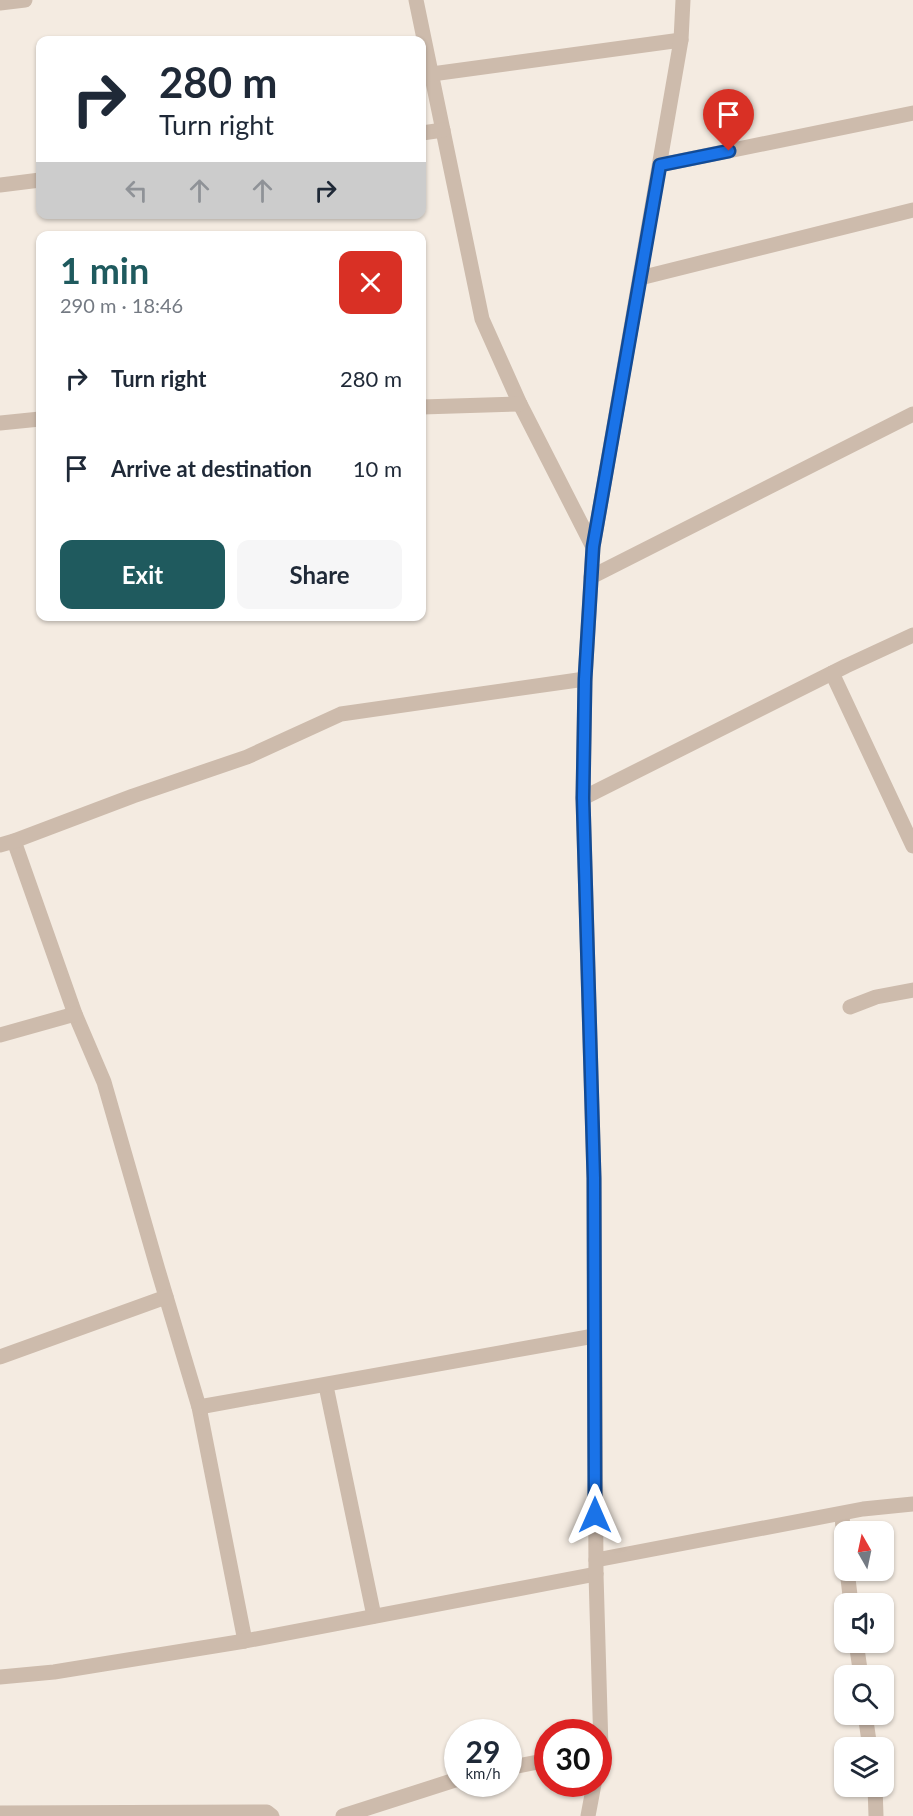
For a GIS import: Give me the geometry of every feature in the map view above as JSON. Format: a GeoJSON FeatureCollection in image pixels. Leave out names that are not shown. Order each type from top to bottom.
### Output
{"type":"FeatureCollection","features":[{"type":"Feature","properties":{"kind":"street"},"geometry":{"type":"LineString","coordinates":[[0,3],[25,0]]}},
{"type":"Feature","properties":{"kind":"street"},"geometry":{"type":"LineString","coordinates":[[416,0],[424,36]]}},
{"type":"Feature","properties":{"kind":"street"},"geometry":{"type":"LineString","coordinates":[[598,1719],[594,1178],[583,798],[585,679],[593,547],[681,40],[684,0]]}},
{"type":"Feature","properties":{"kind":"street"},"geometry":{"type":"LineString","coordinates":[[432,74],[681,40]]}},
{"type":"Feature","properties":{"kind":"street"},"geometry":{"type":"LineString","coordinates":[[426,46],[482,319],[520,404],[593,547]]}},
{"type":"Feature","properties":{"kind":"street"},"geometry":{"type":"LineString","coordinates":[[660,165],[913,113]]}},
{"type":"Feature","properties":{"kind":"street"},"geometry":{"type":"LineString","coordinates":[[426,132],[443,130]]}},
{"type":"Feature","properties":{"kind":"street"},"geometry":{"type":"LineString","coordinates":[[0,185],[36,180]]}},
{"type":"Feature","properties":{"kind":"street"},"geometry":{"type":"LineString","coordinates":[[640,278],[913,210]]}},
{"type":"Feature","properties":{"kind":"street"},"geometry":{"type":"LineString","coordinates":[[426,407],[520,404]]}},
{"type":"Feature","properties":{"kind":"street"},"geometry":{"type":"LineString","coordinates":[[591,577],[913,414]]}},
{"type":"Feature","properties":{"kind":"street"},"geometry":{"type":"LineString","coordinates":[[0,423],[36,419]]}},
{"type":"Feature","properties":{"kind":"street"},"geometry":{"type":"LineString","coordinates":[[583,798],[832,673],[913,635]]}},
{"type":"Feature","properties":{"kind":"street"},"geometry":{"type":"LineString","coordinates":[[832,673],[913,846]]}},
{"type":"Feature","properties":{"kind":"street"},"geometry":{"type":"LineString","coordinates":[[245,1641],[199,1407],[104,1082],[7,843],[247,757],[341,714],[585,679]]}},
{"type":"Feature","properties":{"kind":"street"},"geometry":{"type":"LineString","coordinates":[[850,1007],[876,997],[913,990]]}},
{"type":"Feature","properties":{"kind":"street"},"geometry":{"type":"LineString","coordinates":[[0,1035],[75,1014]]}},
{"type":"Feature","properties":{"kind":"street"},"geometry":{"type":"LineString","coordinates":[[0,1357],[166,1297]]}},
{"type":"Feature","properties":{"kind":"street"},"geometry":{"type":"LineString","coordinates":[[199,1407],[594,1336]]}},
{"type":"Feature","properties":{"kind":"street"},"geometry":{"type":"LineString","coordinates":[[326,1386],[374,1616]]}},
{"type":"Feature","properties":{"kind":"street"},"geometry":{"type":"LineString","coordinates":[[0,1677],[54,1672],[245,1641],[374,1616],[862,1509],[913,1504]]}},
{"type":"Feature","properties":{"kind":"street"},"geometry":{"type":"LineString","coordinates":[[842,1514],[842,1521]]}},
{"type":"Feature","properties":{"kind":"street"},"geometry":{"type":"LineString","coordinates":[[343,1816],[444,1784]]}},
{"type":"Feature","properties":{"kind":"street"},"geometry":{"type":"LineString","coordinates":[[588,1816],[592,1797]]}},
{"type":"Feature","properties":{"kind":"street"},"geometry":{"type":"LineString","coordinates":[[875,1797],[876,1816]]}},
{"type":"Feature","properties":{"kind":"street"},"geometry":{"type":"LineString","coordinates":[[0,1813],[267,1812],[272,1816]]}},
{"type":"Feature","properties":{"kind":"route"},"geometry":{"type":"LineString","coordinates":[[595,1515],[594,1178],[583,798],[585,679],[593,547],[660,165],[729,151]]}}]}
